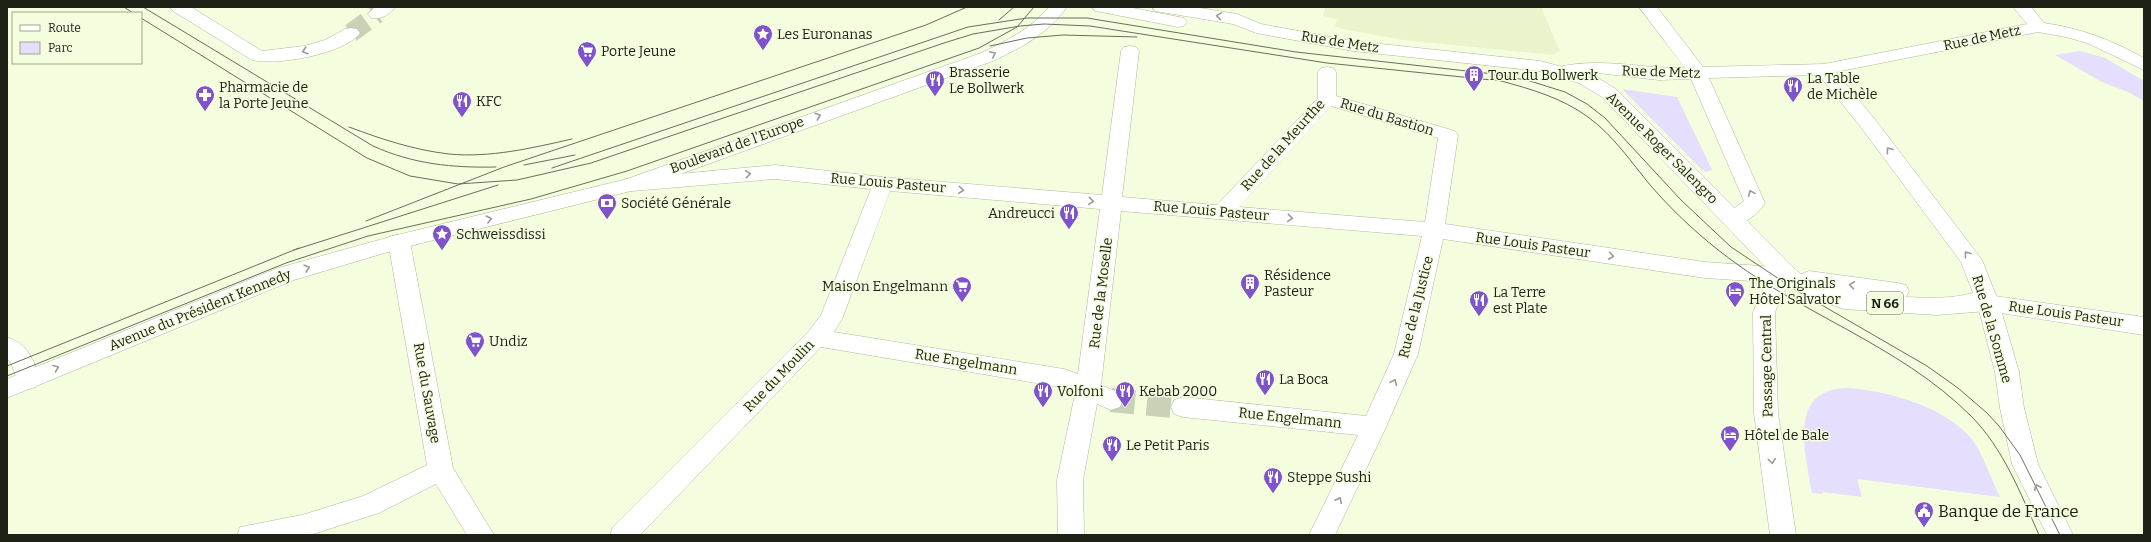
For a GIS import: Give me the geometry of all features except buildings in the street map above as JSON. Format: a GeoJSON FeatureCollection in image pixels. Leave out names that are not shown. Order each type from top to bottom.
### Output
{"type":"FeatureCollection","features":[{"type":"Feature","properties":{"kind":"street"},"geometry":{"type":"LineString","coordinates":[[180,7],[258,56],[272,58],[292,55],[347,36]]}},
{"type":"Feature","properties":{"kind":"street","name":"Boulevard de l'Europe"},"geometry":{"type":"LineString","coordinates":[[398,242],[632,184],[987,57],[1027,38],[1044,24],[1058,7]]}},
{"type":"Feature","properties":{"kind":"street","name":"Rue de Metz"},"geometry":{"type":"LineString","coordinates":[[1101,7],[1229,31],[1256,28]]}},
{"type":"Feature","properties":{"kind":"street","name":"Rue de Metz"},"geometry":{"type":"LineString","coordinates":[[1161,7],[1237,19],[1256,28],[1353,46],[1540,66],[1565,71],[1598,68],[1659,74],[1824,70],[2038,27],[2066,30],[2108,44],[2144,65]]}},
{"type":"Feature","properties":{"kind":"street"},"geometry":{"type":"LineString","coordinates":[[1648,7],[1698,73],[1756,203],[1732,220]]}},
{"type":"Feature","properties":{"kind":"street"},"geometry":{"type":"LineString","coordinates":[[2022,7],[2038,27]]}},
{"type":"Feature","properties":{"kind":"street","name":"Rue de la Moselle"},"geometry":{"type":"LineString","coordinates":[[1072,535],[1070,480],[1089,389],[1130,51]]}},
{"type":"Feature","properties":{"kind":"street","name":"Rue de la Somme"},"geometry":{"type":"LineString","coordinates":[[1824,70],[1870,126],[1971,260],[1988,303],[2007,372],[2012,408],[2025,464],[2060,535]]}},
{"type":"Feature","properties":{"kind":"street","name":"Avenue Roger Salengro"},"geometry":{"type":"LineString","coordinates":[[1565,71],[1586,79],[1609,93],[1788,276]]}},
{"type":"Feature","properties":{"kind":"street","name":"Rue de la Meurthe"},"geometry":{"type":"LineString","coordinates":[[1222,212],[1327,99],[1327,72]]}},
{"type":"Feature","properties":{"kind":"street","name":"Rue du Bastion"},"geometry":{"type":"LineString","coordinates":[[1327,99],[1448,135]]}},
{"type":"Feature","properties":{"kind":"street","name":"Rue de la Justice"},"geometry":{"type":"LineString","coordinates":[[1322,535],[1374,427],[1406,354],[1434,230],[1448,135]]}},
{"type":"Feature","properties":{"kind":"street","name":"Rue Louis Pasteur"},"geometry":{"type":"LineString","coordinates":[[632,184],[775,172],[883,184],[1434,230],[1705,270],[1788,276],[1810,289],[1844,301],[1937,307],[1988,303],[2144,326]]}},
{"type":"Feature","properties":{"kind":"street","name":"Rue du Moulin"},"geometry":{"type":"LineString","coordinates":[[623,535],[816,338],[831,319],[883,184]]}},
{"type":"Feature","properties":{"kind":"street","name":"Avenue du Président Kennedy"},"geometry":{"type":"LineString","coordinates":[[7,389],[286,274],[398,242]]}},
{"type":"Feature","properties":{"kind":"street","name":"Rue du Sauvage"},"geometry":{"type":"LineString","coordinates":[[398,242],[441,470],[481,535]]}},
{"type":"Feature","properties":{"kind":"street","name":"Passage Central"},"geometry":{"type":"LineString","coordinates":[[1783,535],[1766,414],[1764,312],[1774,289],[1788,276]]}},
{"type":"Feature","properties":{"kind":"street","name":"Rue Engelmann"},"geometry":{"type":"LineString","coordinates":[[816,338],[1064,378],[1111,400]]}},
{"type":"Feature","properties":{"kind":"street"},"geometry":{"type":"LineString","coordinates":[[7,346],[22,359],[28,380]]}},
{"type":"Feature","properties":{"kind":"street","name":"Rue Engelmann"},"geometry":{"type":"LineString","coordinates":[[1183,407],[1374,427]]}},
{"type":"Feature","properties":{"kind":"street"},"geometry":{"type":"LineString","coordinates":[[250,535],[304,530],[370,504],[441,470]]}},
{"type":"Feature","properties":{"kind":"shaded area"},"geometry":{"type":"Polygon","coordinates":[[[1325,7],[1542,7],[1560,51],[1554,55],[1403,40],[1359,32],[1335,27],[1337,19],[1323,16],[1325,7]]]}},
{"type":"Feature","properties":{"kind":"green space"},"geometry":{"type":"Polygon","coordinates":[[[2080,51],[2105,58],[2144,81],[2144,101],[2128,92],[2102,82],[2055,55],[2080,51]]]}},
{"type":"Feature","properties":{"kind":"green space"},"geometry":{"type":"Polygon","coordinates":[[[1622,89],[1677,97],[1712,170],[1706,172],[1701,169],[1622,89]]]}},
{"type":"Feature","properties":{"kind":"green space"},"geometry":{"type":"Polygon","coordinates":[[[1848,388],[1899,397],[1933,410],[1949,419],[1963,430],[1974,442],[2000,497],[1857,479],[1862,497],[1823,492],[1823,494],[1812,493],[1804,442],[1804,426],[1808,411],[1815,399],[1828,391],[1848,388]]]}},
{"type":"Feature","properties":{"kind":"tunnel"},"geometry":{"type":"LineString","coordinates":[[351,33],[377,14]]}},
{"type":"Feature","properties":{"kind":"tunnel"},"geometry":{"type":"LineString","coordinates":[[1111,400],[1183,407]]}},
{"type":"Feature","properties":{"kind":"tram line"},"geometry":{"type":"LineString","coordinates":[[124,7],[132,12]]}},
{"type":"Feature","properties":{"kind":"tram line"},"geometry":{"type":"LineString","coordinates":[[143,7],[373,146],[403,157],[433,164],[464,167],[496,167]]}},
{"type":"Feature","properties":{"kind":"tram line"},"geometry":{"type":"LineString","coordinates":[[461,184],[504,167],[926,25],[967,7]]}},
{"type":"Feature","properties":{"kind":"tram line"},"geometry":{"type":"LineString","coordinates":[[999,20],[1014,7]]}},
{"type":"Feature","properties":{"kind":"tram line"},"geometry":{"type":"LineString","coordinates":[[1024,18],[1034,7]]}},
{"type":"Feature","properties":{"kind":"tram line"},"geometry":{"type":"LineString","coordinates":[[552,168],[968,27],[1024,18]]}},
{"type":"Feature","properties":{"kind":"tram line"},"geometry":{"type":"LineString","coordinates":[[1017,26],[1024,18]]}},
{"type":"Feature","properties":{"kind":"tram line"},"geometry":{"type":"LineString","coordinates":[[1024,18],[1087,18],[1296,52],[1494,74],[1530,81],[1565,92],[1587,104],[1605,118],[1681,200],[1731,247],[1794,289],[1927,366],[1958,388],[1987,413],[1999,426],[2020,455],[2060,535]]}},
{"type":"Feature","properties":{"kind":"tram line"},"geometry":{"type":"LineString","coordinates":[[142,19],[367,158],[410,176],[461,184]]}},
{"type":"Feature","properties":{"kind":"tram line"},"geometry":{"type":"LineString","coordinates":[[1017,26],[1044,24],[1090,26],[1327,63],[1501,81],[1535,91],[1568,104],[1588,117],[1606,132],[1674,211],[1717,249],[1748,272],[1780,292],[1912,368],[1942,390],[1971,416],[1993,442],[2002,457],[2039,535]]}},
{"type":"Feature","properties":{"kind":"tram line"},"geometry":{"type":"LineString","coordinates":[[7,376],[286,263],[368,236],[531,199],[627,171],[979,48],[1017,26]]}},
{"type":"Feature","properties":{"kind":"tram line"},"geometry":{"type":"LineString","coordinates":[[461,184],[517,180],[591,163],[944,43],[973,34],[1017,26]]}},
{"type":"Feature","properties":{"kind":"tram line"},"geometry":{"type":"LineString","coordinates":[[990,46],[1027,38],[1063,35],[1137,37]]}},
{"type":"Feature","properties":{"kind":"tram line"},"geometry":{"type":"LineString","coordinates":[[349,127],[410,147],[449,154],[464,155],[480,155],[511,151],[572,139]]}},
{"type":"Feature","properties":{"kind":"tram line"},"geometry":{"type":"LineString","coordinates":[[524,165],[575,155]]}},
{"type":"Feature","properties":{"kind":"tram line"},"geometry":{"type":"LineString","coordinates":[[366,221],[461,184]]}},
{"type":"Feature","properties":{"kind":"tram line"},"geometry":{"type":"LineString","coordinates":[[294,250],[498,185]]}},
{"type":"Feature","properties":{"kind":"tram line"},"geometry":{"type":"LineString","coordinates":[[294,250],[299,248]]}},
{"type":"Feature","properties":{"kind":"tram line"},"geometry":{"type":"LineString","coordinates":[[7,366],[294,250]]}},
{"type":"Feature","properties":{"kind":"place","name":"Les Euronanas"},"geometry":{"type":"Point","coordinates":[763,51]}},
{"type":"Feature","properties":{"kind":"place","name":"Porte Jeune"},"geometry":{"type":"Point","coordinates":[587,68]}},
{"type":"Feature","properties":{"kind":"place","name":"Tour du Bollwerk"},"geometry":{"type":"Point","coordinates":[1474,92]}},
{"type":"Feature","properties":{"kind":"place","name":"Brasserie Le Bollwerk"},"geometry":{"type":"Point","coordinates":[935,97]}},
{"type":"Feature","properties":{"kind":"place","name":"La Table de Michèle"},"geometry":{"type":"Point","coordinates":[1793,103]}},
{"type":"Feature","properties":{"kind":"place","name":"Pharmacie de la Porte Jeune"},"geometry":{"type":"Point","coordinates":[205,112]}},
{"type":"Feature","properties":{"kind":"place","name":"KFC"},"geometry":{"type":"Point","coordinates":[462,118]}},
{"type":"Feature","properties":{"kind":"place","name":"Société Générale"},"geometry":{"type":"Point","coordinates":[607,220]}},
{"type":"Feature","properties":{"kind":"place","name":"Andreucci"},"geometry":{"type":"Point","coordinates":[1069,230]}},
{"type":"Feature","properties":{"kind":"place","name":"Schweissdissi"},"geometry":{"type":"Point","coordinates":[442,251]}},
{"type":"Feature","properties":{"kind":"place","name":"Résidence Pasteur"},"geometry":{"type":"Point","coordinates":[1250,300]}},
{"type":"Feature","properties":{"kind":"place","name":"Maison Engelmann"},"geometry":{"type":"Point","coordinates":[962,303]}},
{"type":"Feature","properties":{"kind":"place","name":"The Originals Hôtel Salvator"},"geometry":{"type":"Point","coordinates":[1735,308]}},
{"type":"Feature","properties":{"kind":"place","name":"La Terre est Plate"},"geometry":{"type":"Point","coordinates":[1479,317]}},
{"type":"Feature","properties":{"kind":"place","name":"Undiz"},"geometry":{"type":"Point","coordinates":[475,358]}},
{"type":"Feature","properties":{"kind":"place","name":"La Boca"},"geometry":{"type":"Point","coordinates":[1265,396]}},
{"type":"Feature","properties":{"kind":"place","name":"Volfoni"},"geometry":{"type":"Point","coordinates":[1043,408]}},
{"type":"Feature","properties":{"kind":"place","name":"Kebab 2000"},"geometry":{"type":"Point","coordinates":[1125,408]}},
{"type":"Feature","properties":{"kind":"place","name":"Hôtel de Bale"},"geometry":{"type":"Point","coordinates":[1730,452]}},
{"type":"Feature","properties":{"kind":"place","name":"Le Petit Paris"},"geometry":{"type":"Point","coordinates":[1112,462]}},
{"type":"Feature","properties":{"kind":"place","name":"Steppe Sushi"},"geometry":{"type":"Point","coordinates":[1273,494]}},
{"type":"Feature","properties":{"kind":"place","name":"Banque de France"},"geometry":{"type":"Point","coordinates":[1924,528]}}]}
